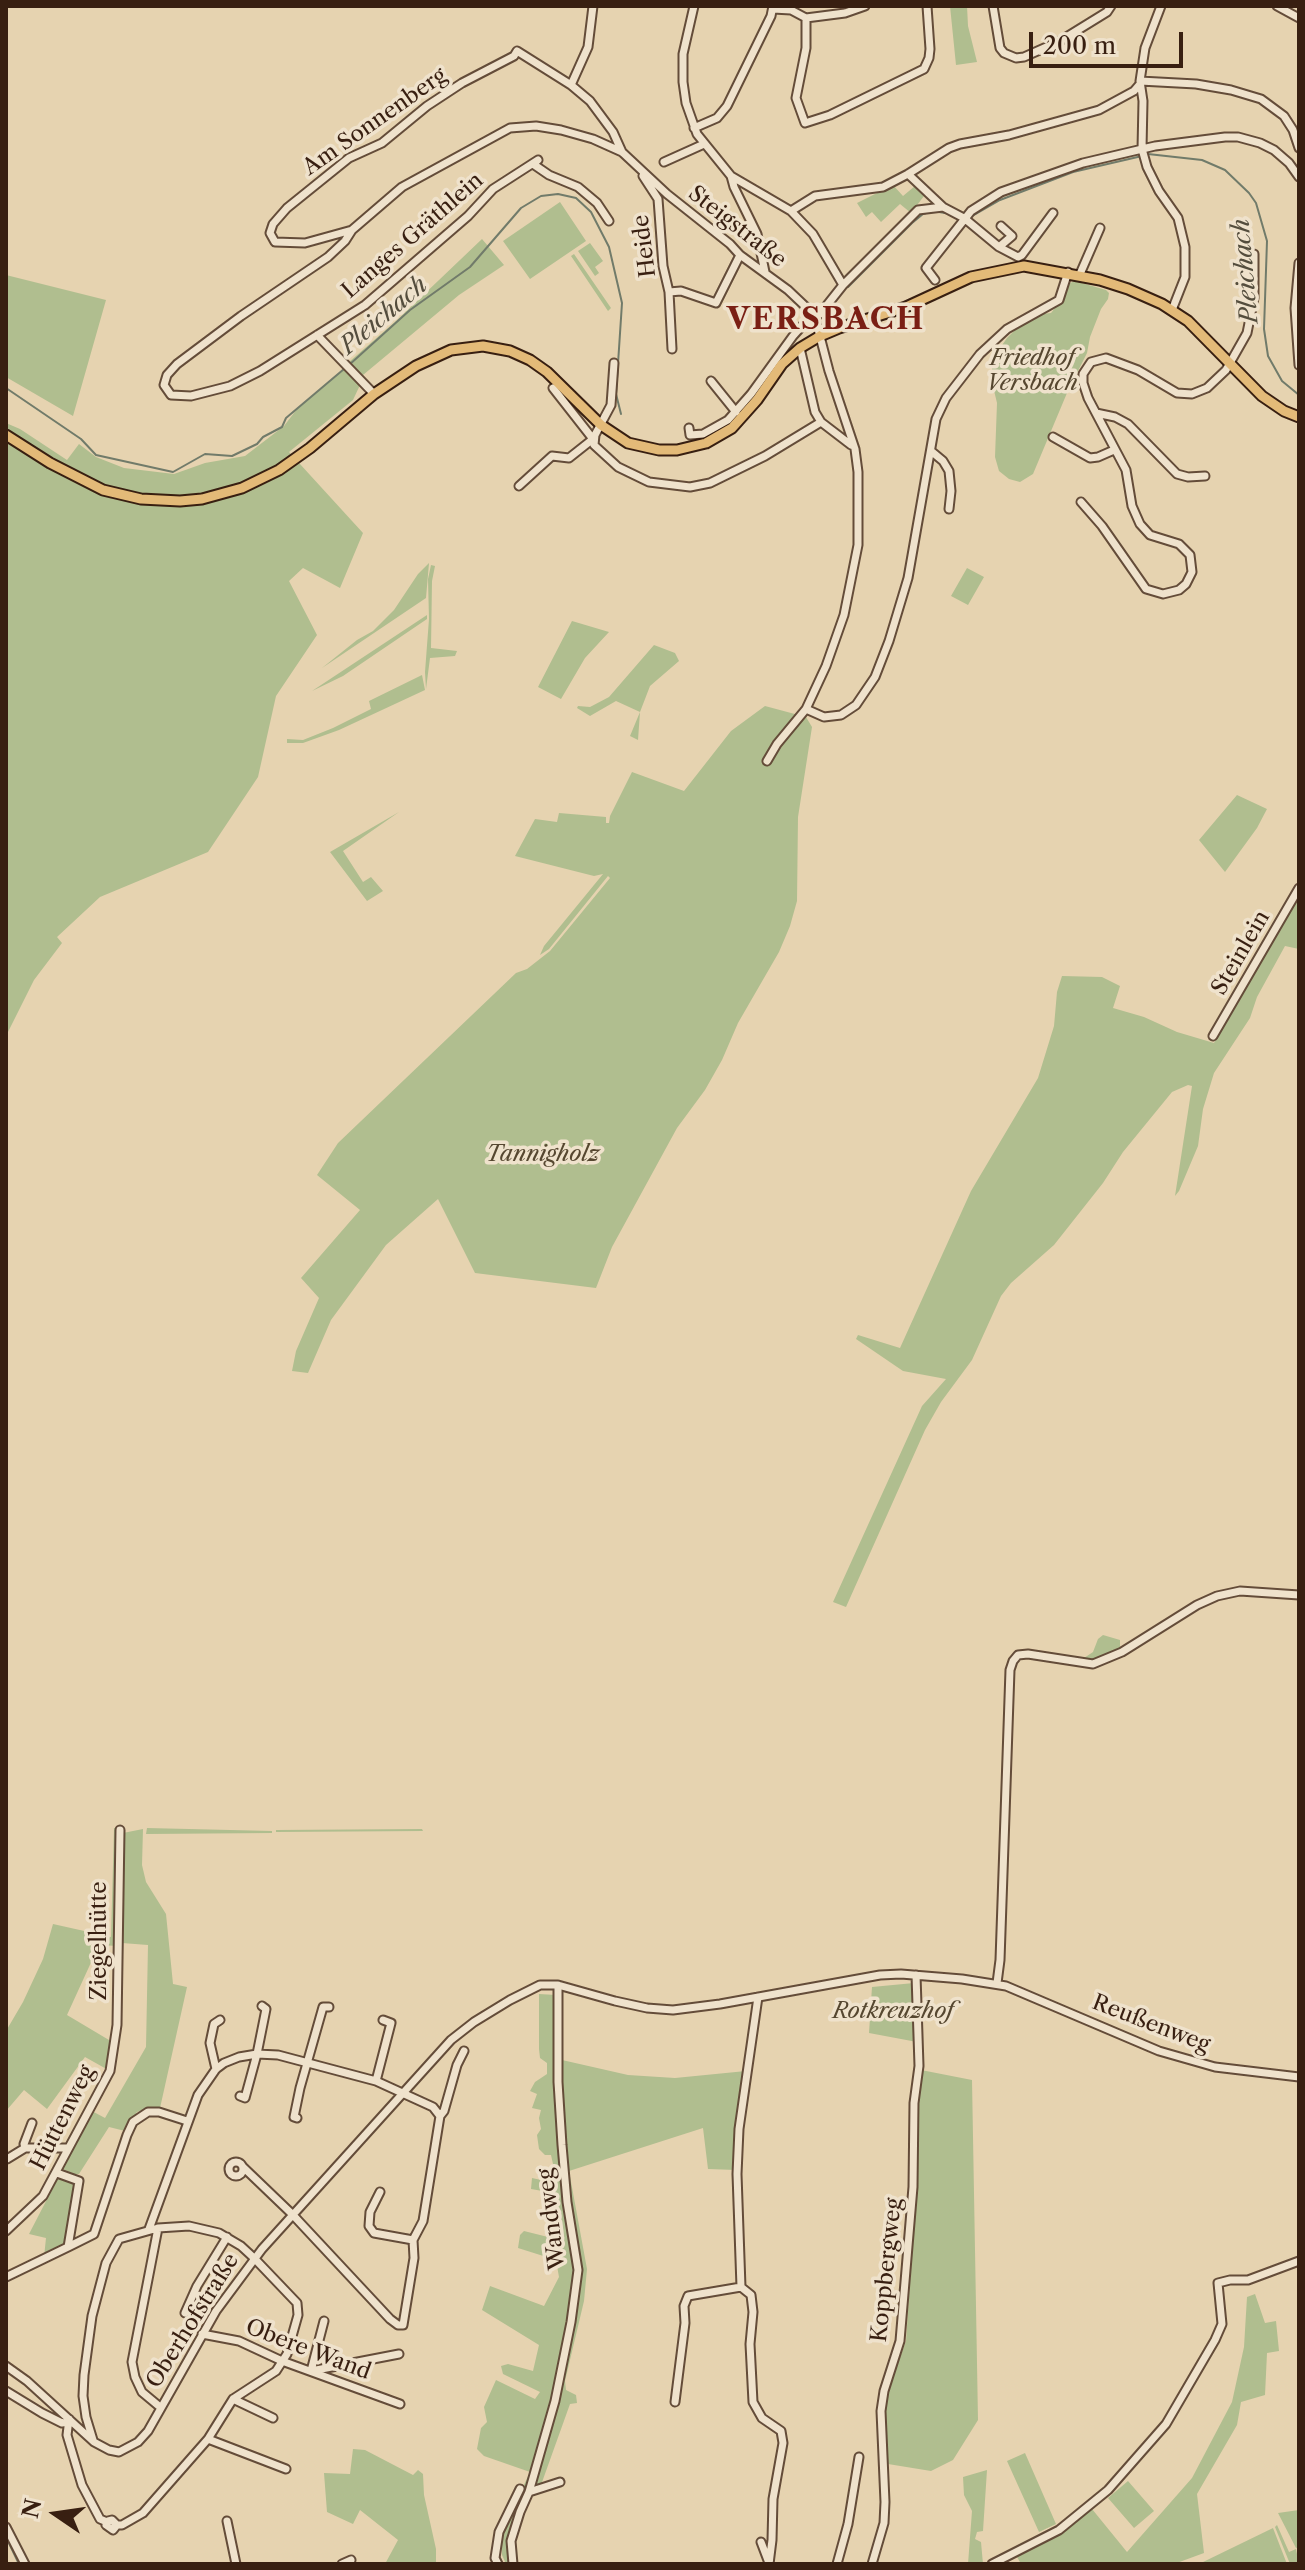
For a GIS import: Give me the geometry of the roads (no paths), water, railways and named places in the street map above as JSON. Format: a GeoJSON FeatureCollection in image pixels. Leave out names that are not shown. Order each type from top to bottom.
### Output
{"type":"FeatureCollection","features":[{"type":"Feature","properties":{"kind":"main road"},"geometry":{"type":"LineString","coordinates":[[6,435],[91,485],[121,495],[158,501],[202,499],[242,488],[279,470],[374,394],[429,358],[475,346],[494,347],[523,356],[547,372],[556,386],[601,425],[628,443],[659,450],[677,450],[721,436],[743,417],[782,364],[820,336],[906,307],[989,272],[1024,266],[1080,274],[1136,292],[1172,310],[1193,325],[1262,396],[1299,417]]}},
{"type":"Feature","properties":{"kind":"street"},"geometry":{"type":"LineString","coordinates":[[593,6],[588,47],[571,85],[602,114],[622,152]]}},
{"type":"Feature","properties":{"kind":"street"},"geometry":{"type":"LineString","coordinates":[[694,6],[683,54],[686,103],[694,128],[731,176],[791,211],[813,234],[843,285]]}},
{"type":"Feature","properties":{"kind":"street"},"geometry":{"type":"LineString","coordinates":[[694,128],[723,113],[773,7],[791,10],[806,18],[865,6]]}},
{"type":"Feature","properties":{"kind":"street"},"geometry":{"type":"LineString","coordinates":[[806,18],[804,61],[796,89],[798,106],[805,123],[840,110],[924,69],[930,49],[927,6]]}},
{"type":"Feature","properties":{"kind":"street"},"geometry":{"type":"LineString","coordinates":[[993,6],[1000,48],[1016,58],[1060,41],[1107,12],[1111,6]]}},
{"type":"Feature","properties":{"kind":"street"},"geometry":{"type":"LineString","coordinates":[[1161,6],[1145,48],[1140,83],[1143,101],[1142,149],[1150,176],[1178,218],[1185,247],[1185,277],[1172,310]]}},
{"type":"Feature","properties":{"kind":"street"},"geometry":{"type":"LineString","coordinates":[[1277,6],[1299,18]]}},
{"type":"Feature","properties":{"kind":"street","name":"Am Sonnenberg"},"geometry":{"type":"LineString","coordinates":[[352,230],[305,243],[275,242],[270,233],[273,224],[287,208],[349,158],[382,143],[427,106],[462,83],[514,56],[517,51],[571,85]]}},
{"type":"Feature","properties":{"kind":"street"},"geometry":{"type":"LineString","coordinates":[[1140,83],[1196,84],[1261,99],[1285,117],[1299,148]]}},
{"type":"Feature","properties":{"kind":"street"},"geometry":{"type":"LineString","coordinates":[[791,211],[815,196],[875,189],[908,174],[949,148],[1099,110],[1134,91],[1140,83]]}},
{"type":"Feature","properties":{"kind":"street"},"geometry":{"type":"LineString","coordinates":[[352,230],[402,187],[510,128],[536,126],[561,130],[622,152]]}},
{"type":"Feature","properties":{"kind":"street"},"geometry":{"type":"LineString","coordinates":[[935,280],[926,268],[964,218],[991,198],[1083,163],[1142,149],[1238,137],[1274,150],[1299,177]]}},
{"type":"Feature","properties":{"kind":"street"},"geometry":{"type":"LineString","coordinates":[[664,162],[704,144]]}},
{"type":"Feature","properties":{"kind":"street","name":"Steigstraße"},"geometry":{"type":"LineString","coordinates":[[622,152],[667,194],[799,300],[814,318],[853,446],[858,472],[859,528],[841,623],[809,711],[777,744],[767,761]]}},
{"type":"Feature","properties":{"kind":"street","name":"Langes Gräthlein"},"geometry":{"type":"LineString","coordinates":[[352,230],[328,257],[177,364],[167,375],[164,385],[167,392],[191,396],[230,386],[317,335],[365,305],[468,216],[493,189],[536,162],[549,175],[578,187],[597,203],[609,221]]}},
{"type":"Feature","properties":{"kind":"street","name":"Heide"},"geometry":{"type":"LineString","coordinates":[[637,166],[658,199],[672,349]]}},
{"type":"Feature","properties":{"kind":"street"},"geometry":{"type":"LineString","coordinates":[[908,174],[943,207],[964,218],[1014,257],[1022,255],[1053,213]]}},
{"type":"Feature","properties":{"kind":"street"},"geometry":{"type":"LineString","coordinates":[[731,176],[757,234],[765,272]]}},
{"type":"Feature","properties":{"kind":"street"},"geometry":{"type":"LineString","coordinates":[[689,428],[690,435],[703,434],[723,424],[736,412],[793,336],[814,318],[931,195]]}},
{"type":"Feature","properties":{"kind":"street"},"geometry":{"type":"LineString","coordinates":[[918,210],[943,207]]}},
{"type":"Feature","properties":{"kind":"street"},"geometry":{"type":"LineString","coordinates":[[999,247],[1012,236],[1001,226]]}},
{"type":"Feature","properties":{"kind":"street"},"geometry":{"type":"LineString","coordinates":[[1080,274],[1100,228]]}},
{"type":"Feature","properties":{"kind":"street"},"geometry":{"type":"LineString","coordinates":[[1081,502],[1102,526],[1146,589],[1163,594],[1179,590],[1186,584],[1192,572],[1190,555],[1179,544],[1153,537],[1143,528],[1132,506],[1126,470],[1096,413],[1082,378],[1086,367],[1106,358],[1187,395],[1207,388],[1230,364],[1244,339],[1252,312],[1254,254]]}},
{"type":"Feature","properties":{"kind":"street"},"geometry":{"type":"LineString","coordinates":[[669,292],[681,291],[716,303],[740,255]]}},
{"type":"Feature","properties":{"kind":"street"},"geometry":{"type":"LineString","coordinates":[[1299,263],[1295,308],[1299,365]]}},
{"type":"Feature","properties":{"kind":"street"},"geometry":{"type":"LineString","coordinates":[[809,711],[833,718],[849,711],[875,677],[908,578],[936,419],[946,398],[962,375],[1007,329],[1059,300],[1068,272]]}},
{"type":"Feature","properties":{"kind":"street"},"geometry":{"type":"LineString","coordinates":[[317,335],[374,394]]}},
{"type":"Feature","properties":{"kind":"street"},"geometry":{"type":"LineString","coordinates":[[800,348],[815,412],[821,422],[853,446]]}},
{"type":"Feature","properties":{"kind":"street"},"geometry":{"type":"LineString","coordinates":[[519,486],[552,456],[569,458],[593,439],[611,405],[614,363]]}},
{"type":"Feature","properties":{"kind":"street"},"geometry":{"type":"LineString","coordinates":[[711,381],[736,412]]}},
{"type":"Feature","properties":{"kind":"street"},"geometry":{"type":"LineString","coordinates":[[556,386],[599,451],[627,472],[664,485],[700,486],[720,479],[821,422]]}},
{"type":"Feature","properties":{"kind":"street"},"geometry":{"type":"LineString","coordinates":[[1096,413],[1128,424],[1177,474],[1205,476]]}},
{"type":"Feature","properties":{"kind":"street"},"geometry":{"type":"LineString","coordinates":[[1053,437],[1090,458],[1114,450]]}},
{"type":"Feature","properties":{"kind":"street"},"geometry":{"type":"LineString","coordinates":[[931,451],[949,471],[949,509]]}},
{"type":"Feature","properties":{"kind":"street","name":"Steinlein"},"geometry":{"type":"LineString","coordinates":[[1213,1036],[1299,888]]}},
{"type":"Feature","properties":{"kind":"street"},"geometry":{"type":"LineString","coordinates":[[997,1983],[1013,1661],[1018,1655],[1028,1654],[1093,1664],[1122,1652],[1197,1605],[1217,1596],[1240,1591],[1299,1595]]}},
{"type":"Feature","properties":{"kind":"street","name":"Ziegelhütte"},"geometry":{"type":"LineString","coordinates":[[114,2053],[120,1830]]}},
{"type":"Feature","properties":{"kind":"street","name":"Reußenweg"},"geometry":{"type":"LineString","coordinates":[[558,1985],[647,2008],[673,2010],[871,1977],[916,1975],[997,1983],[1159,2051],[1215,2067],[1299,2077]]}},
{"type":"Feature","properties":{"kind":"street","name":"Koppbergweg"},"geometry":{"type":"LineString","coordinates":[[872,2564],[884,2523],[881,2411],[900,2341],[913,2187],[914,2103],[919,2066],[916,1975]]}},
{"type":"Feature","properties":{"kind":"street","name":"Oberhofstraße"},"geometry":{"type":"LineString","coordinates":[[94,2442],[119,2452],[127,2450],[148,2431],[202,2334],[254,2258],[461,2031],[532,1988],[558,1985]]}},
{"type":"Feature","properties":{"kind":"street","name":"Wandweg"},"geometry":{"type":"LineString","coordinates":[[513,2564],[511,2541],[529,2492],[555,2401],[578,2270],[562,2145],[558,2082],[558,1985]]}},
{"type":"Feature","properties":{"kind":"street"},"geometry":{"type":"LineString","coordinates":[[741,2287],[739,2129],[758,1997]]}},
{"type":"Feature","properties":{"kind":"street"},"geometry":{"type":"LineString","coordinates":[[240,2096],[245,2098],[257,2054],[266,2009],[262,2006]]}},
{"type":"Feature","properties":{"kind":"street"},"geometry":{"type":"LineString","coordinates":[[297,2118],[294,2117],[307,2062],[323,2007],[329,2007]]}},
{"type":"Feature","properties":{"kind":"street"},"geometry":{"type":"LineString","coordinates":[[216,2069],[210,2043],[214,2024],[220,2020]]}},
{"type":"Feature","properties":{"kind":"street"},"geometry":{"type":"LineString","coordinates":[[376,2081],[391,2023],[383,2020]]}},
{"type":"Feature","properties":{"kind":"street"},"geometry":{"type":"LineString","coordinates":[[243,2167],[293,2215],[390,2319],[403,2325],[414,2258],[413,2240],[423,2221],[440,2116],[464,2051]]}},
{"type":"Feature","properties":{"kind":"street","name":"Hüttenweg"},"geometry":{"type":"LineString","coordinates":[[6,2231],[43,2196],[57,2173],[110,2071],[114,2053]]}},
{"type":"Feature","properties":{"kind":"street"},"geometry":{"type":"LineString","coordinates":[[149,2229],[198,2095],[216,2069],[239,2057],[278,2055],[376,2081],[433,2107],[440,2116]]}},
{"type":"Feature","properties":{"kind":"street"},"geometry":{"type":"LineString","coordinates":[[6,2277],[94,2234],[127,2135],[139,2116],[159,2112],[187,2121]]}},
{"type":"Feature","properties":{"kind":"street"},"geometry":{"type":"LineString","coordinates":[[25,2148],[32,2123]]}},
{"type":"Feature","properties":{"kind":"street"},"geometry":{"type":"LineString","coordinates":[[7,2159],[25,2148],[68,2148]]}},
{"type":"Feature","properties":{"kind":"street"},"geometry":{"type":"LineString","coordinates":[[57,2173],[79,2181],[68,2247]]}},
{"type":"Feature","properties":{"kind":"street"},"geometry":{"type":"LineString","coordinates":[[380,2192],[370,2212],[369,2226],[374,2233],[413,2240]]}},
{"type":"Feature","properties":{"kind":"street"},"geometry":{"type":"LineString","coordinates":[[158,2228],[132,2362],[142,2392],[160,2407]]}},
{"type":"Feature","properties":{"kind":"street"},"geometry":{"type":"LineString","coordinates":[[68,2420],[71,2453],[82,2485],[100,2519],[107,2522],[110,2530],[128,2522],[143,2513],[208,2439],[233,2399],[276,2371],[287,2354],[298,2315],[297,2303],[254,2258],[227,2237],[204,2228],[158,2228],[125,2236],[114,2245],[95,2304],[84,2375],[86,2417],[94,2442]]}},
{"type":"Feature","properties":{"kind":"street"},"geometry":{"type":"LineString","coordinates":[[185,2313],[197,2286],[227,2237]]}},
{"type":"Feature","properties":{"kind":"street"},"geometry":{"type":"LineString","coordinates":[[992,2564],[1059,2530],[1108,2490],[1166,2424],[1222,2324],[1218,2283],[1262,2276],[1299,2261]]}},
{"type":"Feature","properties":{"kind":"street"},"geometry":{"type":"LineString","coordinates":[[675,2402],[685,2323],[684,2306],[688,2296],[741,2287],[751,2295],[753,2312],[750,2344],[753,2402],[762,2418],[781,2431],[783,2443],[773,2499],[769,2564]]}},
{"type":"Feature","properties":{"kind":"street"},"geometry":{"type":"LineString","coordinates":[[324,2321],[311,2371],[399,2354]]}},
{"type":"Feature","properties":{"kind":"street","name":"Obere Wand"},"geometry":{"type":"LineString","coordinates":[[202,2334],[239,2341],[282,2361],[400,2404]]}},
{"type":"Feature","properties":{"kind":"street"},"geometry":{"type":"LineString","coordinates":[[6,2366],[94,2442]]}},
{"type":"Feature","properties":{"kind":"street"},"geometry":{"type":"LineString","coordinates":[[6,2391],[62,2423],[68,2420]]}},
{"type":"Feature","properties":{"kind":"street"},"geometry":{"type":"LineString","coordinates":[[233,2399],[273,2418]]}},
{"type":"Feature","properties":{"kind":"street"},"geometry":{"type":"LineString","coordinates":[[208,2439],[286,2469]]}},
{"type":"Feature","properties":{"kind":"street"},"geometry":{"type":"LineString","coordinates":[[837,2564],[848,2524],[859,2457]]}},
{"type":"Feature","properties":{"kind":"street"},"geometry":{"type":"LineString","coordinates":[[529,2492],[560,2482]]}},
{"type":"Feature","properties":{"kind":"street"},"geometry":{"type":"LineString","coordinates":[[498,2564],[495,2558],[499,2532],[520,2489]]}},
{"type":"Feature","properties":{"kind":"street"},"geometry":{"type":"LineString","coordinates":[[227,2521],[236,2564]]}},
{"type":"Feature","properties":{"kind":"street"},"geometry":{"type":"LineString","coordinates":[[6,2527],[25,2564]]}},
{"type":"Feature","properties":{"kind":"street"},"geometry":{"type":"LineString","coordinates":[[761,2542],[769,2564]]}},
{"type":"Feature","properties":{"kind":"waterway","name":"Pleichach"},"geometry":{"type":"LineString","coordinates":[[1148,154],[1202,160],[1225,170],[1256,203],[1267,241],[1264,329],[1268,356],[1282,381],[1299,395]]}},
{"type":"Feature","properties":{"kind":"waterway","name":"Pleichach"},"geometry":{"type":"LineString","coordinates":[[974,215],[1000,200],[1073,172],[1142,156]]}},
{"type":"Feature","properties":{"kind":"waterway","name":"Pleichach"},"geometry":{"type":"LineString","coordinates":[[349,365],[410,310],[470,267],[521,208],[541,196],[558,194],[576,198],[591,212],[609,247],[622,303],[616,394],[621,414]]}},
{"type":"Feature","properties":{"kind":"waterway","name":"Pleichach"},"geometry":{"type":"LineString","coordinates":[[848,287],[923,214],[933,211],[945,213]]}},
{"type":"Feature","properties":{"kind":"waterway","name":"Pleichach"},"geometry":{"type":"LineString","coordinates":[[6,388],[81,439],[96,455],[173,472],[205,454],[232,456],[257,444],[263,437],[282,427],[286,418],[344,369]]}},
{"type":"Feature","properties":{"kind":"waterway"},"geometry":{"type":"LineString","coordinates":[[6,2537],[19,2564]]}},
{"type":"Feature","properties":{"kind":"district","name":"VERSBACH"},"geometry":{"type":"Point","coordinates":[826,320]}},
{"type":"Feature","properties":{"kind":"park label","name":"Friedhof Versbach"},"geometry":{"type":"Point","coordinates":[1032,372]}},
{"type":"Feature","properties":{"kind":"park label","name":"Tannigholz"},"geometry":{"type":"Point","coordinates":[543,1155]}},
{"type":"Feature","properties":{"kind":"park label","name":"Rotkreuzhof"},"geometry":{"type":"Point","coordinates":[893,2012]}}]}
